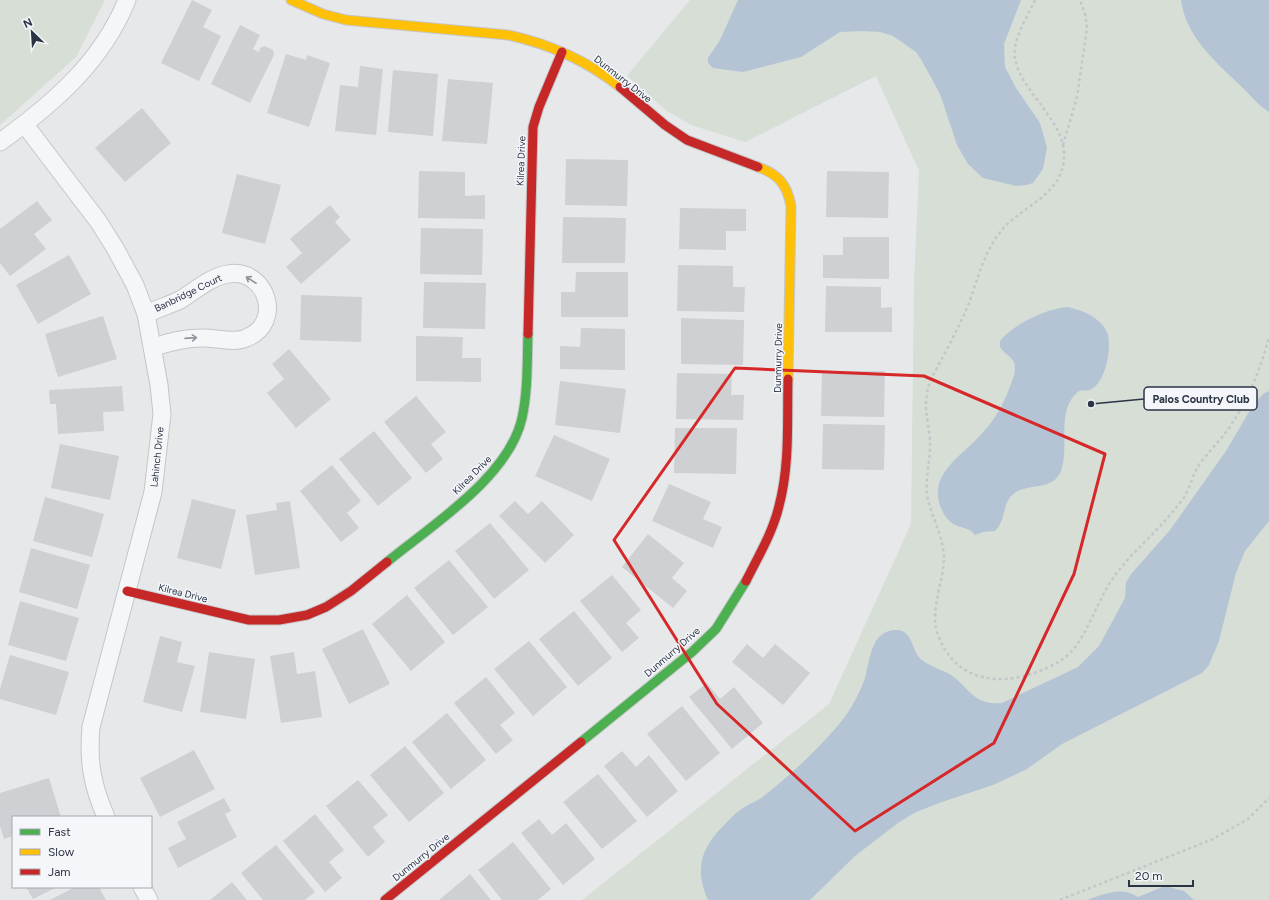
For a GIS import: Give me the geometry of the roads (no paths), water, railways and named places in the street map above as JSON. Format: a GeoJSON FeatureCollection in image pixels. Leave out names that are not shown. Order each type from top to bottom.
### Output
{"type":"FeatureCollection","features":[{"type":"Feature","properties":{"kind":"street"},"geometry":{"type":"LineString","coordinates":[[0,142],[25,125],[54,101],[83,71],[110,33],[127,0]]}},
{"type":"Feature","properties":{"kind":"street","name":"Dunmurry Drive"},"geometry":{"type":"LineString","coordinates":[[291,0],[323,14],[346,20],[508,35],[526,39],[562,52],[587,64],[657,119],[686,139],[774,173],[783,183],[790,197],[792,213],[786,471],[779,507],[763,547],[738,596],[716,629],[692,652],[385,900]]}},
{"type":"Feature","properties":{"kind":"street","name":"Kilrea Drive"},"geometry":{"type":"LineString","coordinates":[[127,591],[249,620],[279,620],[307,615],[326,607],[351,591],[472,493],[496,468],[512,446],[522,420],[526,392],[533,127],[539,107],[562,52]]}},
{"type":"Feature","properties":{"kind":"street","name":"Lahinch Drive"},"geometry":{"type":"LineString","coordinates":[[25,125],[98,221],[115,248],[135,285],[146,314],[154,347],[162,414],[153,492],[91,727],[89,752],[91,774],[97,796],[106,816]]}},
{"type":"Feature","properties":{"kind":"street","name":"Banbridge Court"},"geometry":{"type":"LineString","coordinates":[[146,314],[178,300],[212,279],[228,274],[238,274],[251,278],[263,289],[268,306],[266,320],[258,333],[244,339],[181,339],[154,347]]}},
{"type":"Feature","properties":{"kind":"street"},"geometry":{"type":"LineString","coordinates":[[142,888],[148,900]]}},
{"type":"Feature","properties":{"kind":"water"},"geometry":{"type":"Polygon","coordinates":[[[738,0],[1021,0],[1004,44],[1005,67],[1016,88],[1040,123],[1047,148],[1043,169],[1033,183],[1026,185],[1016,186],[983,178],[968,164],[957,145],[940,94],[916,52],[893,36],[880,32],[840,32],[801,57],[743,72],[713,68],[708,63],[708,58],[720,40],[738,0]]]}},
{"type":"Feature","properties":{"kind":"water"},"geometry":{"type":"Polygon","coordinates":[[[1181,0],[1269,0],[1269,112],[1214,60],[1196,38],[1184,14],[1181,0]]]}},
{"type":"Feature","properties":{"kind":"water"},"geometry":{"type":"Polygon","coordinates":[[[1067,307],[1079,310],[1095,318],[1107,332],[1109,346],[1103,374],[1095,387],[1089,390],[1079,391],[1072,398],[1068,407],[1064,426],[1064,458],[1059,475],[1049,483],[1022,489],[1016,492],[1008,500],[999,527],[995,531],[983,532],[975,535],[972,531],[949,521],[945,516],[938,496],[939,484],[943,474],[992,422],[1007,395],[1014,376],[1015,365],[1013,360],[1000,347],[1000,341],[1013,329],[1030,318],[1059,308],[1067,307]]]}},
{"type":"Feature","properties":{"kind":"water"},"geometry":{"type":"Polygon","coordinates":[[[1269,391],[1269,521],[1245,551],[1236,573],[1219,641],[1209,665],[1202,673],[1062,744],[1027,769],[993,785],[914,813],[898,823],[855,856],[810,900],[708,900],[701,878],[701,869],[705,850],[710,842],[740,810],[761,798],[799,766],[839,724],[856,699],[865,678],[872,649],[876,641],[884,633],[891,630],[900,630],[905,633],[909,637],[918,656],[922,660],[954,677],[980,700],[986,702],[1002,703],[1078,667],[1099,646],[1125,598],[1126,582],[1132,573],[1170,530],[1226,451],[1253,405],[1263,394],[1269,391]]]}},
{"type":"Feature","properties":{"kind":"water"},"geometry":{"type":"Polygon","coordinates":[[[1165,886],[1184,891],[1194,900],[1087,900],[1113,892],[1125,892],[1138,897],[1165,886]]]}},
{"type":"Feature","properties":{"kind":"place","name":"Palos Country Club"},"geometry":{"type":"Point","coordinates":[1091,404]}}]}
